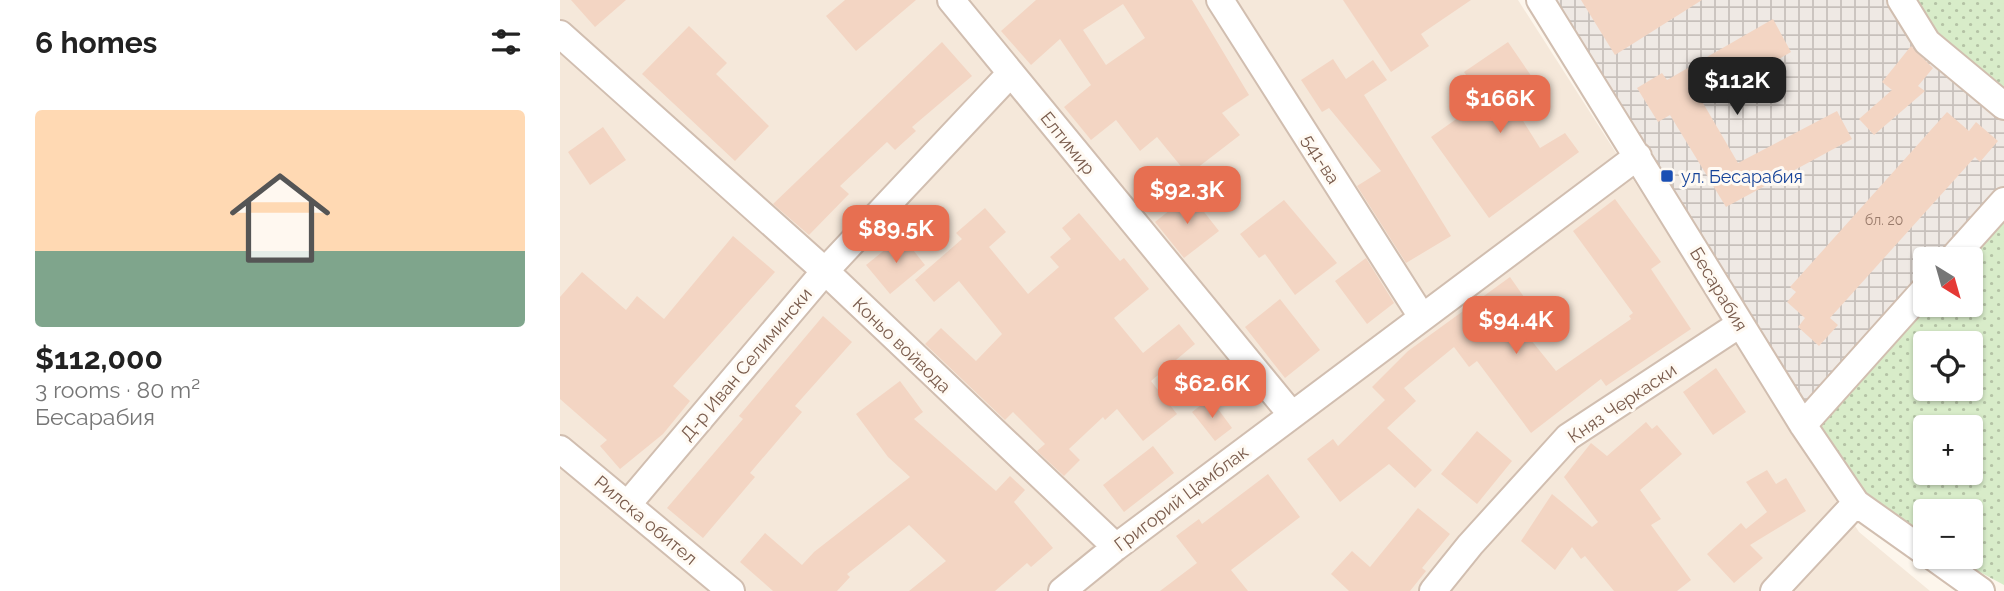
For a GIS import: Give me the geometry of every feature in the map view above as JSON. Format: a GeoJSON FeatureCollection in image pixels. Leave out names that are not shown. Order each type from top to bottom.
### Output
{"type":"FeatureCollection","features":[{"type":"Feature","properties":{"kind":"street","name":"541-ва"},"geometry":{"type":"LineString","coordinates":[[1220,0],[1422,317]]}},
{"type":"Feature","properties":{"kind":"street","name":"Бесарабия"},"geometry":{"type":"LineString","coordinates":[[1540,0],[1803,425],[1856,503],[1913,543]]}},
{"type":"Feature","properties":{"kind":"street"},"geometry":{"type":"LineString","coordinates":[[1901,0],[1927,42],[2004,106]]}},
{"type":"Feature","properties":{"kind":"street","name":"Елтимир"},"geometry":{"type":"LineString","coordinates":[[959,2],[1011,73],[1292,415]]}},
{"type":"Feature","properties":{"kind":"street","name":"Коньо войвода"},"geometry":{"type":"LineString","coordinates":[[560,34],[825,271],[1116,547]]}},
{"type":"Feature","properties":{"kind":"street","name":"Д-р Иван Селимински"},"geometry":{"type":"LineString","coordinates":[[628,504],[825,271],[1011,73]]}},
{"type":"Feature","properties":{"kind":"street","name":"Григорий Цамблак"},"geometry":{"type":"LineString","coordinates":[[1062,591],[1116,547],[1638,156]]}},
{"type":"Feature","properties":{"kind":"street"},"geometry":{"type":"LineString","coordinates":[[1963,247],[2004,201]]}},
{"type":"Feature","properties":{"kind":"street"},"geometry":{"type":"LineString","coordinates":[[1803,425],[1913,302]]}},
{"type":"Feature","properties":{"kind":"street","name":"Княз Черкаски"},"geometry":{"type":"LineString","coordinates":[[1433,591],[1470,545],[1568,437],[1740,324]]}},
{"type":"Feature","properties":{"kind":"street","name":"Рилска обител"},"geometry":{"type":"LineString","coordinates":[[560,449],[731,591]]}},
{"type":"Feature","properties":{"kind":"street"},"geometry":{"type":"LineString","coordinates":[[1774,591],[1856,503]]}},
{"type":"Feature","properties":{"kind":"street"},"geometry":{"type":"LineString","coordinates":[[1950,569],[1981,591]]}},
{"type":"Feature","properties":{"kind":"shaded area"},"geometry":{"type":"Polygon","coordinates":[[[560,0],[1518,0],[1859,532],[1930,591],[560,591],[560,0]]]}},
{"type":"Feature","properties":{"kind":"shaded area"},"geometry":{"type":"Polygon","coordinates":[[[1540,0],[1901,0],[2004,106],[2004,201],[1963,247],[1913,247],[1913,302],[1803,425],[1540,0]]]}},
{"type":"Feature","properties":{"kind":"green space"},"geometry":{"type":"Polygon","coordinates":[[[1901,0],[2004,0],[2004,106],[1901,0]]]}},
{"type":"Feature","properties":{"kind":"green space"},"geometry":{"type":"Polygon","coordinates":[[[2004,201],[2004,585],[1974,569],[1983,569],[1983,499],[1913,499],[1913,535],[1856,503],[1803,425],[1913,316],[1983,317],[1983,247],[1963,247],[2004,201]]]}},
{"type":"Feature","properties":{"kind":"building"},"geometry":{"type":"Polygon","coordinates":[[[571,0],[626,0],[595,27],[571,0]]]}},
{"type":"Feature","properties":{"kind":"building"},"geometry":{"type":"Polygon","coordinates":[[[845,0],[916,0],[856,51],[826,16],[845,0]]]}},
{"type":"Feature","properties":{"kind":"building"},"geometry":{"type":"Polygon","coordinates":[[[1036,0],[1192,0],[1249,95],[1222,113],[1240,135],[1188,175],[1157,137],[1140,151],[1116,120],[1091,140],[1064,107],[1091,85],[1060,39],[1031,65],[1001,31],[1036,0]],[[1123,4],[1083,30],[1106,65],[1145,38],[1123,4]]]}},
{"type":"Feature","properties":{"kind":"building"},"geometry":{"type":"Polygon","coordinates":[[[1343,0],[1471,0],[1421,34],[1429,46],[1391,72],[1343,0]]]}},
{"type":"Feature","properties":{"kind":"building"},"geometry":{"type":"Polygon","coordinates":[[[1581,0],[1702,0],[1615,55],[1581,0]]]}},
{"type":"Feature","properties":{"kind":"building"},"geometry":{"type":"Polygon","coordinates":[[[1773,19],[1791,52],[1703,103],[1738,163],[1837,111],[1852,139],[1726,207],[1670,115],[1658,122],[1637,88],[1662,73],[1667,80],[1773,19]]]}},
{"type":"Feature","properties":{"kind":"building"},"geometry":{"type":"Polygon","coordinates":[[[689,26],[727,63],[716,74],[769,126],[735,161],[642,74],[689,26]]]}},
{"type":"Feature","properties":{"kind":"building"},"geometry":{"type":"Polygon","coordinates":[[[942,42],[972,76],[912,127],[916,131],[895,150],[887,142],[840,186],[849,194],[809,235],[773,204],[942,42]]]}},
{"type":"Feature","properties":{"kind":"building"},"geometry":{"type":"Polygon","coordinates":[[[1508,42],[1534,80],[1529,84],[1542,102],[1520,116],[1540,148],[1565,133],[1579,152],[1489,218],[1431,137],[1483,100],[1464,72],[1508,42]]]}},
{"type":"Feature","properties":{"kind":"building"},"geometry":{"type":"Polygon","coordinates":[[[1911,46],[1933,68],[1918,86],[1925,91],[1874,135],[1859,119],[1892,90],[1882,82],[1911,46]]]}},
{"type":"Feature","properties":{"kind":"building"},"geometry":{"type":"Polygon","coordinates":[[[1333,59],[1346,79],[1373,60],[1387,80],[1364,95],[1451,236],[1406,263],[1357,186],[1381,171],[1329,108],[1322,112],[1301,80],[1333,59]]]}},
{"type":"Feature","properties":{"kind":"building"},"geometry":{"type":"Polygon","coordinates":[[[1947,112],[1969,131],[1976,122],[1998,141],[1980,162],[1975,157],[1830,318],[1838,325],[1819,346],[1798,327],[1805,318],[1787,302],[1796,292],[1790,287],[1947,112]]]}},
{"type":"Feature","properties":{"kind":"building"},"geometry":{"type":"Polygon","coordinates":[[[603,127],[626,160],[590,185],[568,152],[603,127]]]}},
{"type":"Feature","properties":{"kind":"building"},"geometry":{"type":"Polygon","coordinates":[[[1190,194],[1219,231],[1184,258],[1155,222],[1190,194]]]}},
{"type":"Feature","properties":{"kind":"building"},"geometry":{"type":"Polygon","coordinates":[[[1615,199],[1661,262],[1651,269],[1691,329],[1606,386],[1601,379],[1531,433],[1477,361],[1469,367],[1454,347],[1404,388],[1416,401],[1387,428],[1432,470],[1415,488],[1389,464],[1340,502],[1307,459],[1333,439],[1338,446],[1385,400],[1372,387],[1408,351],[1510,277],[1524,297],[1507,310],[1556,371],[1631,319],[1629,316],[1633,313],[1573,231],[1615,199]]]}},
{"type":"Feature","properties":{"kind":"building"},"geometry":{"type":"Polygon","coordinates":[[[1284,200],[1337,263],[1295,295],[1265,254],[1259,258],[1240,234],[1284,200]]]}},
{"type":"Feature","properties":{"kind":"building"},"geometry":{"type":"Polygon","coordinates":[[[985,208],[1006,232],[989,247],[1028,294],[1059,267],[1050,257],[1071,239],[1062,228],[1079,213],[1120,261],[1124,258],[1149,289],[1114,318],[1143,353],[1179,324],[1195,344],[1151,381],[1177,414],[1143,441],[1117,409],[1105,420],[1103,417],[1069,449],[1080,460],[1064,476],[1037,451],[1045,444],[1013,412],[1005,420],[925,344],[941,328],[976,361],[1002,334],[959,281],[934,302],[915,280],[962,239],[956,233],[985,208]]]}},
{"type":"Feature","properties":{"kind":"building"},"geometry":{"type":"Polygon","coordinates":[[[733,236],[775,272],[673,386],[690,401],[663,434],[620,469],[600,446],[607,440],[560,399],[560,297],[582,272],[626,310],[637,296],[664,319],[733,236]]]}},
{"type":"Feature","properties":{"kind":"building"},"geometry":{"type":"Polygon","coordinates":[[[902,236],[925,265],[890,294],[866,265],[902,236]]]}},
{"type":"Feature","properties":{"kind":"building"},"geometry":{"type":"Polygon","coordinates":[[[1366,258],[1394,303],[1367,324],[1335,281],[1366,258]]]}},
{"type":"Feature","properties":{"kind":"building"},"geometry":{"type":"Polygon","coordinates":[[[1280,299],[1320,350],[1285,378],[1245,327],[1280,299]]]}},
{"type":"Feature","properties":{"kind":"building"},"geometry":{"type":"Polygon","coordinates":[[[823,316],[852,342],[795,406],[802,412],[750,473],[755,477],[703,538],[667,508],[743,419],[739,416],[823,316]]]}},
{"type":"Feature","properties":{"kind":"building"},"geometry":{"type":"Polygon","coordinates":[[[1716,368],[1746,412],[1713,435],[1683,392],[1716,368]]]}},
{"type":"Feature","properties":{"kind":"building"},"geometry":{"type":"Polygon","coordinates":[[[900,381],[923,412],[914,419],[996,491],[1010,476],[1025,490],[1014,502],[1053,548],[1031,567],[1027,563],[995,591],[909,591],[946,561],[909,525],[847,574],[850,577],[837,591],[773,591],[740,562],[765,533],[802,565],[814,552],[910,477],[888,457],[856,414],[900,381]]]}},
{"type":"Feature","properties":{"kind":"building"},"geometry":{"type":"Polygon","coordinates":[[[1210,398],[1232,428],[1215,441],[1192,412],[1210,398]]]}},
{"type":"Feature","properties":{"kind":"building"},"geometry":{"type":"Polygon","coordinates":[[[1646,422],[1652,429],[1657,425],[1682,454],[1640,490],[1661,519],[1651,525],[1691,580],[1677,591],[1614,591],[1585,556],[1581,559],[1572,547],[1555,570],[1521,541],[1552,494],[1592,527],[1598,522],[1564,477],[1591,443],[1607,456],[1646,422]]]}},
{"type":"Feature","properties":{"kind":"building"},"geometry":{"type":"Polygon","coordinates":[[[1477,431],[1512,461],[1477,504],[1441,474],[1477,431]]]}},
{"type":"Feature","properties":{"kind":"building"},"geometry":{"type":"Polygon","coordinates":[[[1153,446],[1174,473],[1124,512],[1103,485],[1153,446]]]}},
{"type":"Feature","properties":{"kind":"building"},"geometry":{"type":"Polygon","coordinates":[[[1767,470],[1776,484],[1786,478],[1806,511],[1750,545],[1763,558],[1734,583],[1707,554],[1741,523],[1746,529],[1767,512],[1746,482],[1767,470]]]}},
{"type":"Feature","properties":{"kind":"building"},"geometry":{"type":"Polygon","coordinates":[[[1268,474],[1300,517],[1231,570],[1248,591],[1160,591],[1197,563],[1176,536],[1199,519],[1202,524],[1268,474]]]}},
{"type":"Feature","properties":{"kind":"building"},"geometry":{"type":"Polygon","coordinates":[[[1418,508],[1450,534],[1422,568],[1426,571],[1410,591],[1349,591],[1331,574],[1352,551],[1370,567],[1418,508]]]}},
{"type":"Feature","properties":{"kind":"place","name":"ул. Бесарабия"},"geometry":{"type":"Point","coordinates":[1667,176]}}]}
